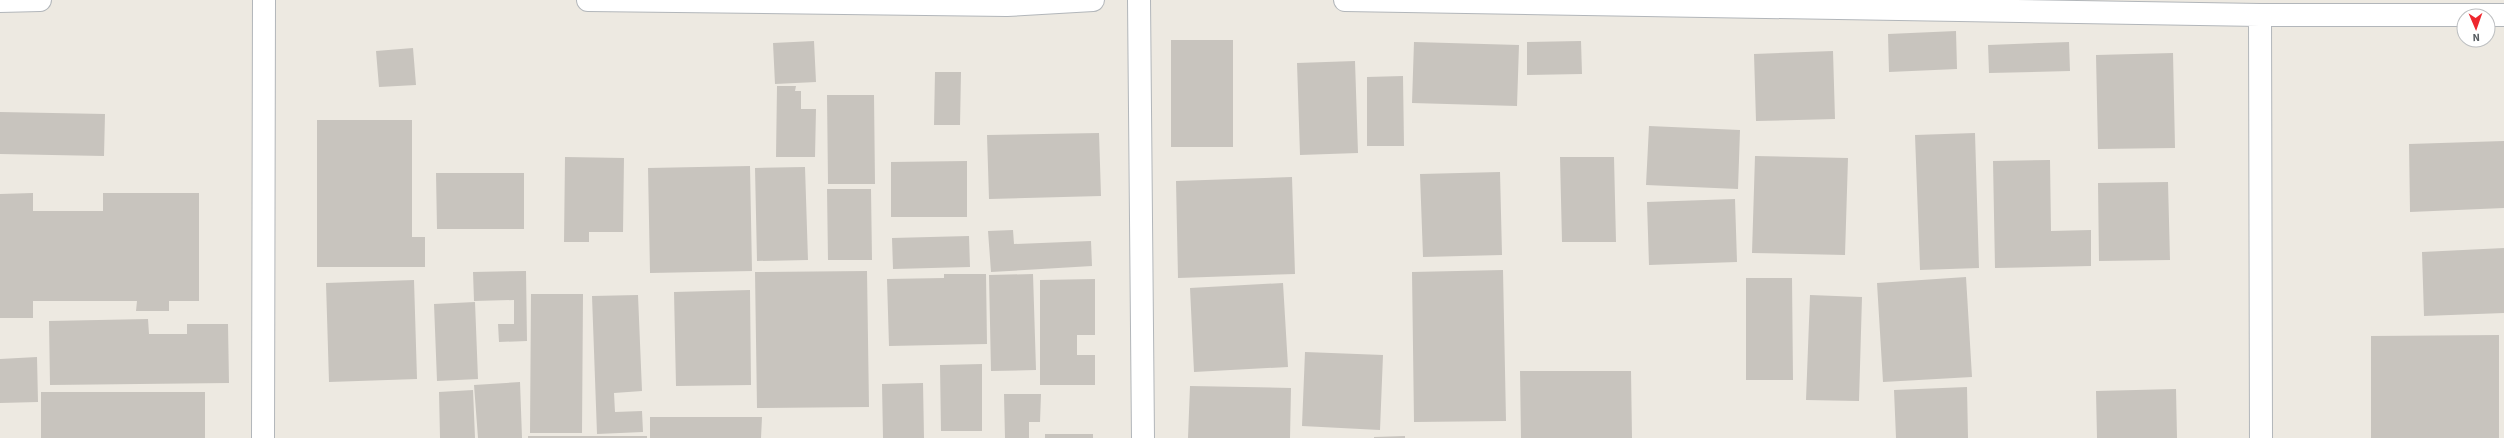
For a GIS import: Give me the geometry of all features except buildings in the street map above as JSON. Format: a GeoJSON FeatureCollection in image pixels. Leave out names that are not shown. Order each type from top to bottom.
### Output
{"type":"FeatureCollection","features":[{"type":"Feature","properties":{"kind":"street"},"geometry":{"type":"LineString","coordinates":[[0,1],[40,0]]}},
{"type":"Feature","properties":{"kind":"street"},"geometry":{"type":"LineString","coordinates":[[263,438],[264,0]]}},
{"type":"Feature","properties":{"kind":"street"},"geometry":{"type":"LineString","coordinates":[[588,0],[1007,5],[1093,0]]}},
{"type":"Feature","properties":{"kind":"street"},"geometry":{"type":"LineString","coordinates":[[1139,0],[1143,438]]}},
{"type":"Feature","properties":{"kind":"street"},"geometry":{"type":"LineString","coordinates":[[1345,0],[2260,16],[2504,15]]}},
{"type":"Feature","properties":{"kind":"street"},"geometry":{"type":"LineString","coordinates":[[2260,16],[2261,438]]}}]}
